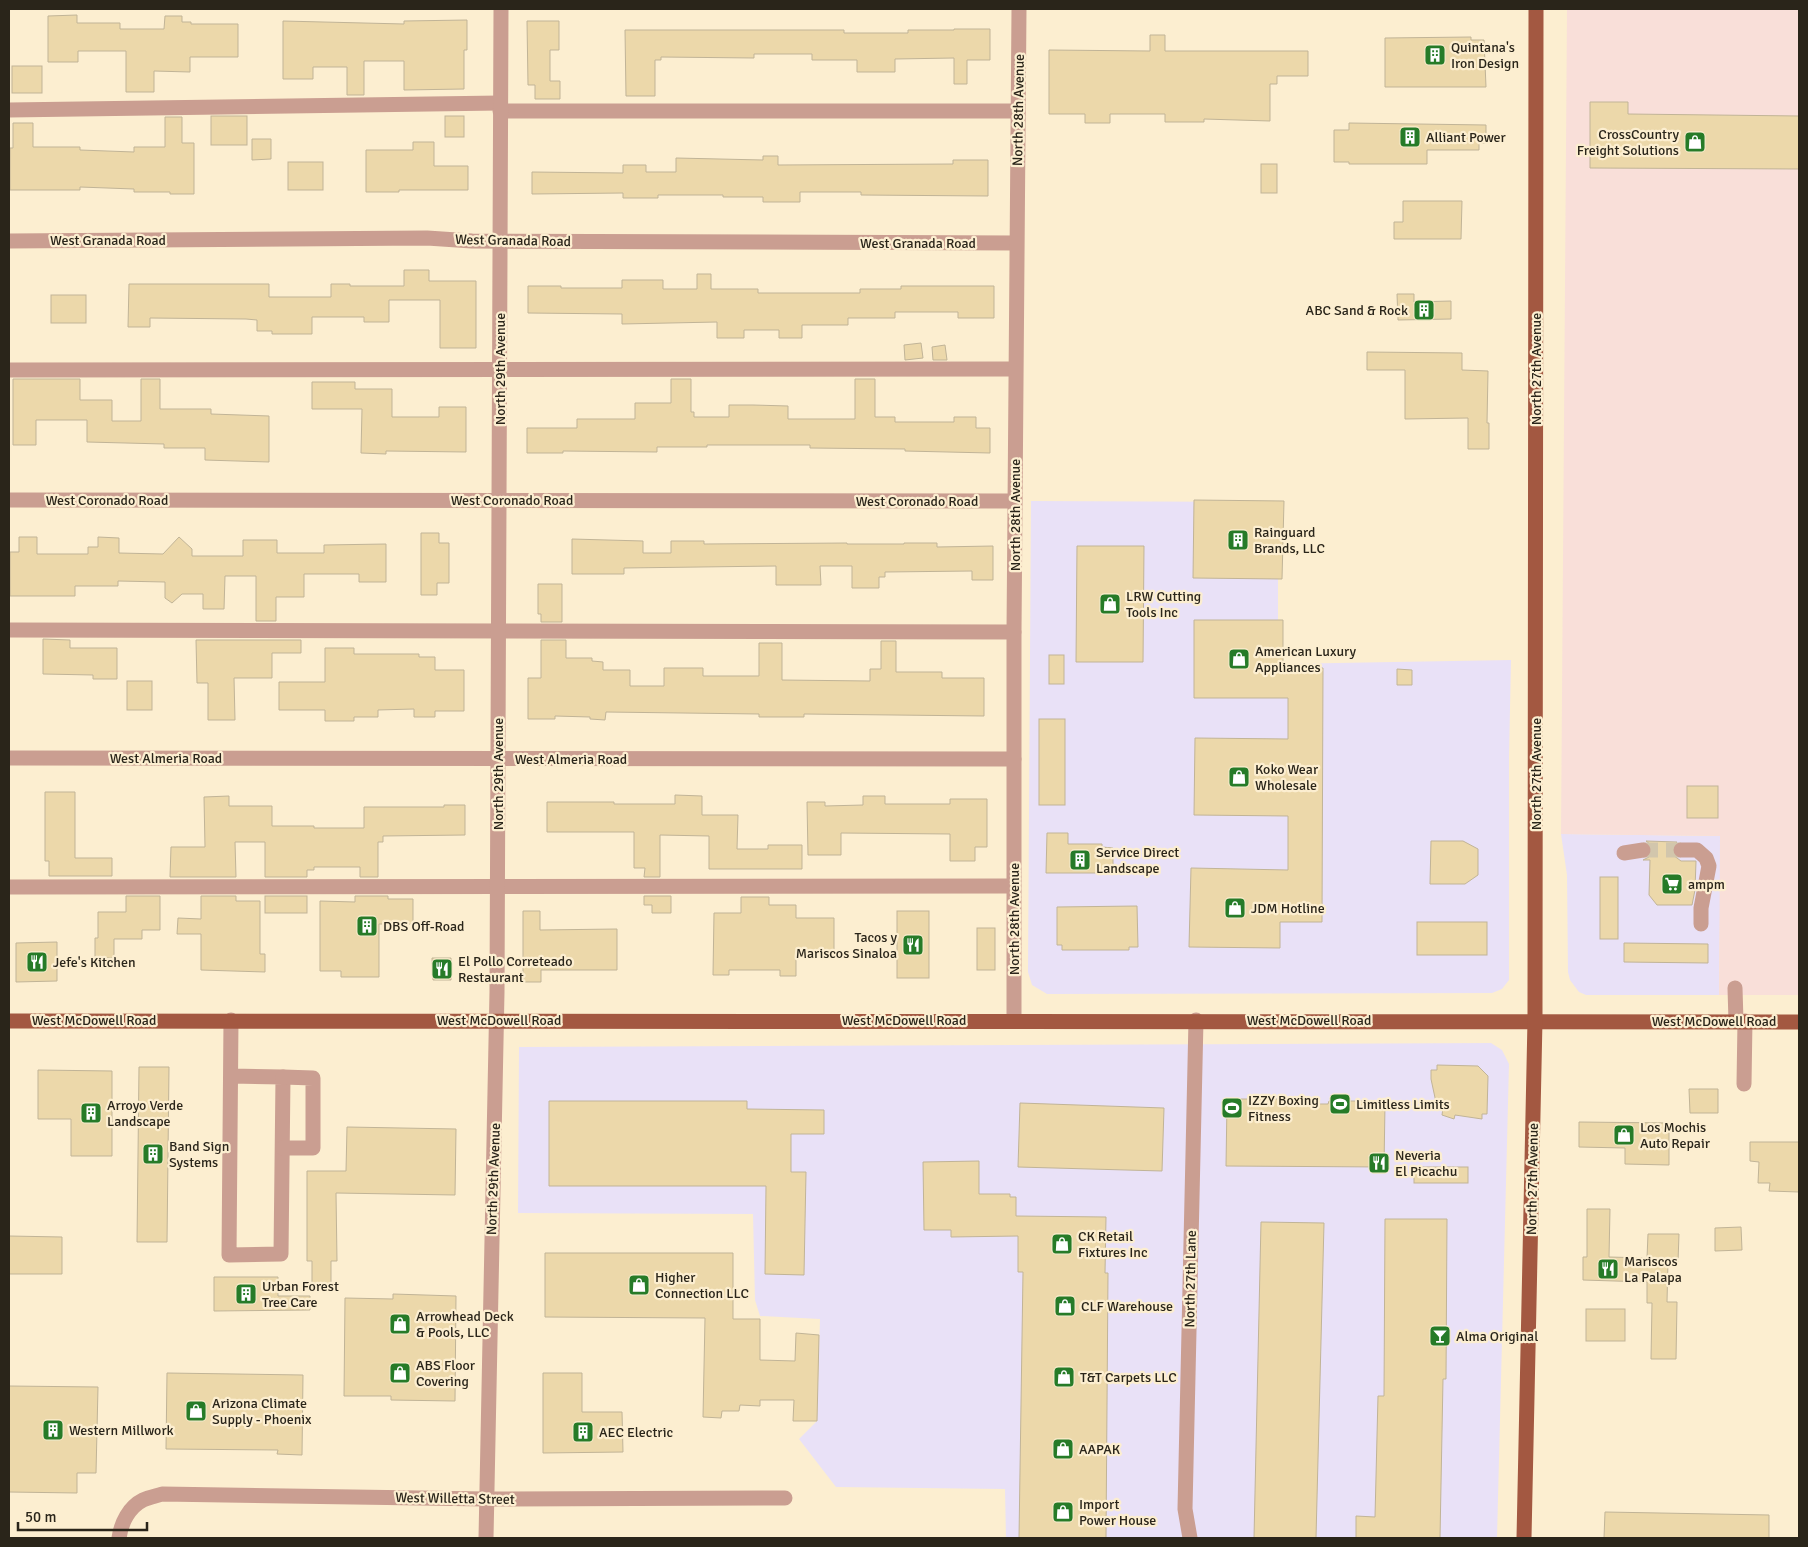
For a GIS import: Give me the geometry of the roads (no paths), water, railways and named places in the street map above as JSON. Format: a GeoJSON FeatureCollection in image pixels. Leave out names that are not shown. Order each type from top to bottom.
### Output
{"type":"FeatureCollection","features":[{"type":"Feature","properties":{"kind":"main road","name":"North 27th Avenue"},"geometry":{"type":"LineString","coordinates":[[1524,1538],[1535,1020],[1536,9]]}},
{"type":"Feature","properties":{"kind":"main road","name":"West McDowell Road"},"geometry":{"type":"LineString","coordinates":[[9,1020],[1535,1020],[1799,1022]]}},
{"type":"Feature","properties":{"kind":"street","name":"North 29th Avenue"},"geometry":{"type":"LineString","coordinates":[[486,1538],[496,1020],[501,9]]}},
{"type":"Feature","properties":{"kind":"street","name":"North 28th Avenue"},"geometry":{"type":"LineString","coordinates":[[1014,1020],[1015,369],[1019,9]]}},
{"type":"Feature","properties":{"kind":"street"},"geometry":{"type":"LineString","coordinates":[[9,110],[500,107],[1018,111]]}},
{"type":"Feature","properties":{"kind":"street","name":"West Granada Road"},"geometry":{"type":"LineString","coordinates":[[9,241],[427,238],[500,241],[1016,243]]}},
{"type":"Feature","properties":{"kind":"street"},"geometry":{"type":"LineString","coordinates":[[9,370],[1015,369]]}},
{"type":"Feature","properties":{"kind":"street","name":"West Coronado Road"},"geometry":{"type":"LineString","coordinates":[[9,500],[1015,501]]}},
{"type":"Feature","properties":{"kind":"street"},"geometry":{"type":"LineString","coordinates":[[9,630],[1014,632]]}},
{"type":"Feature","properties":{"kind":"street","name":"West Almeria Road"},"geometry":{"type":"LineString","coordinates":[[9,758],[1014,759]]}},
{"type":"Feature","properties":{"kind":"street"},"geometry":{"type":"LineString","coordinates":[[1624,853],[1643,850]]}},
{"type":"Feature","properties":{"kind":"street"},"geometry":{"type":"LineString","coordinates":[[1681,850],[1697,850],[1706,858],[1709,866],[1701,908],[1701,924]]}},
{"type":"Feature","properties":{"kind":"street"},"geometry":{"type":"LineString","coordinates":[[9,887],[1013,886]]}},
{"type":"Feature","properties":{"kind":"street"},"geometry":{"type":"LineString","coordinates":[[1735,988],[1741,1021],[1744,1084]]}},
{"type":"Feature","properties":{"kind":"street"},"geometry":{"type":"LineString","coordinates":[[231,1020],[229,1255],[281,1254],[283,1077]]}},
{"type":"Feature","properties":{"kind":"street","name":"North 27th Lane"},"geometry":{"type":"LineString","coordinates":[[1190,1538],[1185,1510],[1196,1020]]}},
{"type":"Feature","properties":{"kind":"street"},"geometry":{"type":"LineString","coordinates":[[231,1076],[313,1078],[312,1148],[282,1148]]}},
{"type":"Feature","properties":{"kind":"street","name":"West Willetta Street"},"geometry":{"type":"LineString","coordinates":[[119,1538],[120,1525],[130,1512],[142,1500],[162,1494],[486,1499],[785,1498]]}},
{"type":"Feature","properties":{"kind":"tunnel"},"geometry":{"type":"LineString","coordinates":[[1643,850],[1681,850]]}},
{"type":"Feature","properties":{"kind":"place","name":"Quintana's Iron Design"},"geometry":{"type":"Point","coordinates":[1435,55]}},
{"type":"Feature","properties":{"kind":"place","name":"Alliant Power"},"geometry":{"type":"Point","coordinates":[1410,137]}},
{"type":"Feature","properties":{"kind":"place","name":"CrossCountry Freight Solutions"},"geometry":{"type":"Point","coordinates":[1695,142]}},
{"type":"Feature","properties":{"kind":"place","name":"ABC Sand & Rock"},"geometry":{"type":"Point","coordinates":[1424,310]}},
{"type":"Feature","properties":{"kind":"place","name":"Rainguard Brands, LLC"},"geometry":{"type":"Point","coordinates":[1238,540]}},
{"type":"Feature","properties":{"kind":"place","name":"LRW Cutting Tools Inc"},"geometry":{"type":"Point","coordinates":[1110,604]}},
{"type":"Feature","properties":{"kind":"place","name":"American Luxury Appliances"},"geometry":{"type":"Point","coordinates":[1239,659]}},
{"type":"Feature","properties":{"kind":"place","name":"Koko Wear Wholesale"},"geometry":{"type":"Point","coordinates":[1239,777]}},
{"type":"Feature","properties":{"kind":"place","name":"Service Direct Landscape"},"geometry":{"type":"Point","coordinates":[1080,860]}},
{"type":"Feature","properties":{"kind":"place","name":"ampm"},"geometry":{"type":"Point","coordinates":[1672,884]}},
{"type":"Feature","properties":{"kind":"place","name":"JDM Hotline"},"geometry":{"type":"Point","coordinates":[1235,908]}},
{"type":"Feature","properties":{"kind":"place","name":"DBS Off-Road"},"geometry":{"type":"Point","coordinates":[367,926]}},
{"type":"Feature","properties":{"kind":"place","name":"Tacos y Mariscos Sinaloa"},"geometry":{"type":"Point","coordinates":[913,945]}},
{"type":"Feature","properties":{"kind":"place","name":"Jefe's Kitchen"},"geometry":{"type":"Point","coordinates":[37,962]}},
{"type":"Feature","properties":{"kind":"place","name":"El Pollo Correteado Restaurant"},"geometry":{"type":"Point","coordinates":[442,969]}},
{"type":"Feature","properties":{"kind":"place","name":"Limitless Limits"},"geometry":{"type":"Point","coordinates":[1340,1104]}},
{"type":"Feature","properties":{"kind":"place","name":"IZZY Boxing Fitness"},"geometry":{"type":"Point","coordinates":[1232,1108]}},
{"type":"Feature","properties":{"kind":"place","name":"Arroyo Verde Landscape"},"geometry":{"type":"Point","coordinates":[91,1113]}},
{"type":"Feature","properties":{"kind":"place","name":"Los Mochis Auto Repair"},"geometry":{"type":"Point","coordinates":[1624,1135]}},
{"type":"Feature","properties":{"kind":"place","name":"Band Sign Systems"},"geometry":{"type":"Point","coordinates":[153,1154]}},
{"type":"Feature","properties":{"kind":"place","name":"Neveria El Picachu"},"geometry":{"type":"Point","coordinates":[1379,1163]}},
{"type":"Feature","properties":{"kind":"place","name":"CK Retail Fixtures Inc"},"geometry":{"type":"Point","coordinates":[1062,1244]}},
{"type":"Feature","properties":{"kind":"place","name":"Mariscos La Palapa"},"geometry":{"type":"Point","coordinates":[1608,1269]}},
{"type":"Feature","properties":{"kind":"place","name":"Higher Connection LLC"},"geometry":{"type":"Point","coordinates":[639,1285]}},
{"type":"Feature","properties":{"kind":"place","name":"Urban Forest Tree Care"},"geometry":{"type":"Point","coordinates":[246,1294]}},
{"type":"Feature","properties":{"kind":"place","name":"CLF Warehouse"},"geometry":{"type":"Point","coordinates":[1065,1306]}},
{"type":"Feature","properties":{"kind":"place","name":"Arrowhead Deck & Pools, LLC"},"geometry":{"type":"Point","coordinates":[400,1324]}},
{"type":"Feature","properties":{"kind":"place","name":"Alma Original"},"geometry":{"type":"Point","coordinates":[1440,1336]}},
{"type":"Feature","properties":{"kind":"place","name":"ABS Floor Covering"},"geometry":{"type":"Point","coordinates":[400,1373]}},
{"type":"Feature","properties":{"kind":"place","name":"T&T Carpets LLC"},"geometry":{"type":"Point","coordinates":[1064,1377]}},
{"type":"Feature","properties":{"kind":"place","name":"Arizona Climate Supply - Phoenix"},"geometry":{"type":"Point","coordinates":[196,1411]}},
{"type":"Feature","properties":{"kind":"place","name":"Western Millwork"},"geometry":{"type":"Point","coordinates":[53,1430]}},
{"type":"Feature","properties":{"kind":"place","name":"AEC Electric"},"geometry":{"type":"Point","coordinates":[583,1432]}},
{"type":"Feature","properties":{"kind":"place","name":"AAPAK"},"geometry":{"type":"Point","coordinates":[1063,1449]}},
{"type":"Feature","properties":{"kind":"place","name":"Import Power House"},"geometry":{"type":"Point","coordinates":[1063,1512]}}]}
